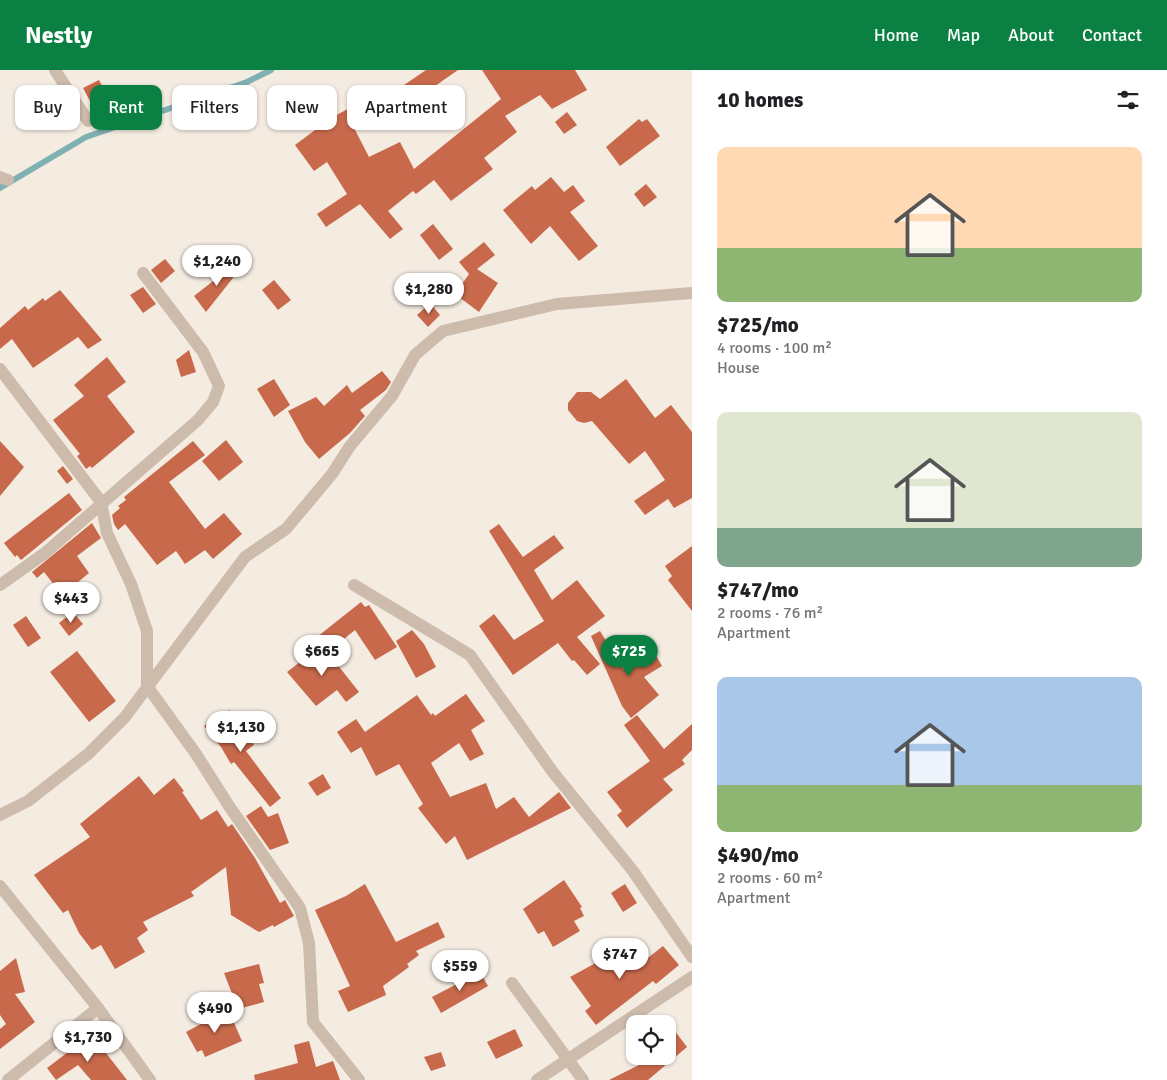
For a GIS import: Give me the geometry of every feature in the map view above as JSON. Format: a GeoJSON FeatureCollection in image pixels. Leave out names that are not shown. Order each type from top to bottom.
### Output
{"type":"FeatureCollection","features":[{"type":"Feature","properties":{"kind":"street"},"geometry":{"type":"LineString","coordinates":[[55,70],[88,121]]}},
{"type":"Feature","properties":{"kind":"street"},"geometry":{"type":"LineString","coordinates":[[0,585],[45,553],[101,502],[198,420],[213,402],[219,386],[203,352],[144,272]]}},
{"type":"Feature","properties":{"kind":"street"},"geometry":{"type":"LineString","coordinates":[[0,815],[28,801],[88,754],[124,717],[245,557],[286,529],[332,474],[350,446],[392,396],[415,355],[443,331],[558,304],[692,293]]}},
{"type":"Feature","properties":{"kind":"street"},"geometry":{"type":"LineString","coordinates":[[0,369],[101,502],[108,533],[131,584],[147,631],[147,686],[196,754],[229,806],[300,908],[309,943],[313,1022],[359,1080]]}},
{"type":"Feature","properties":{"kind":"street"},"geometry":{"type":"LineString","coordinates":[[354,585],[470,655],[552,770],[633,871],[692,957]]}},
{"type":"Feature","properties":{"kind":"street"},"geometry":{"type":"LineString","coordinates":[[0,886],[98,1008],[150,1080]]}},
{"type":"Feature","properties":{"kind":"street"},"geometry":{"type":"LineString","coordinates":[[537,1080],[692,977]]}},
{"type":"Feature","properties":{"kind":"street"},"geometry":{"type":"LineString","coordinates":[[512,983],[583,1080]]}},
{"type":"Feature","properties":{"kind":"street"},"geometry":{"type":"LineString","coordinates":[[8,1080],[98,1008]]}},
{"type":"Feature","properties":{"kind":"building"},"geometry":{"type":"Polygon","coordinates":[[[426,70],[458,70],[436,85],[404,85],[426,70]]]}},
{"type":"Feature","properties":{"kind":"building"},"geometry":{"type":"Polygon","coordinates":[[[482,70],[575,70],[587,90],[552,109],[540,95],[505,116],[517,132],[484,158],[493,169],[451,201],[434,180],[416,194],[413,191],[388,211],[403,229],[390,239],[360,204],[326,227],[317,214],[347,194],[327,162],[314,171],[295,145],[315,130],[337,130],[337,115],[347,109],[347,130],[355,130],[369,157],[400,142],[414,169],[462,130],[465,130],[465,128],[501,99],[482,70]]]}},
{"type":"Feature","properties":{"kind":"building"},"geometry":{"type":"Polygon","coordinates":[[[99,80],[102,85],[90,85],[90,101],[83,88],[99,80]]]}},
{"type":"Feature","properties":{"kind":"building"},"geometry":{"type":"Polygon","coordinates":[[[567,112],[577,125],[564,134],[555,122],[567,112]]]}},
{"type":"Feature","properties":{"kind":"building"},"geometry":{"type":"Polygon","coordinates":[[[639,119],[642,122],[647,119],[660,136],[620,166],[606,147],[639,119]]]}},
{"type":"Feature","properties":{"kind":"building"},"geometry":{"type":"Polygon","coordinates":[[[551,177],[564,192],[573,185],[585,201],[570,212],[598,246],[579,261],[550,226],[531,244],[503,210],[532,186],[535,190],[551,177]]]}},
{"type":"Feature","properties":{"kind":"building"},"geometry":{"type":"Polygon","coordinates":[[[646,184],[657,197],[644,207],[634,194],[646,184]]]}},
{"type":"Feature","properties":{"kind":"building"},"geometry":{"type":"Polygon","coordinates":[[[433,224],[453,249],[439,260],[420,235],[433,224]]]}},
{"type":"Feature","properties":{"kind":"building"},"geometry":{"type":"Polygon","coordinates":[[[484,242],[495,255],[477,269],[498,283],[479,312],[455,294],[469,274],[459,262],[484,242]]]}},
{"type":"Feature","properties":{"kind":"building"},"geometry":{"type":"Polygon","coordinates":[[[165,259],[175,271],[161,283],[151,270],[165,259]]]}},
{"type":"Feature","properties":{"kind":"building"},"geometry":{"type":"Polygon","coordinates":[[[240,260],[244,264],[206,312],[194,296],[240,260]]]}},
{"type":"Feature","properties":{"kind":"building"},"geometry":{"type":"Polygon","coordinates":[[[274,280],[291,300],[278,310],[262,290],[274,280]]]}},
{"type":"Feature","properties":{"kind":"building"},"geometry":{"type":"Polygon","coordinates":[[[143,287],[156,304],[143,313],[130,295],[143,287]]]}},
{"type":"Feature","properties":{"kind":"building"},"geometry":{"type":"Polygon","coordinates":[[[60,290],[102,340],[88,349],[78,337],[33,368],[12,339],[0,349],[0,328],[25,306],[28,310],[43,298],[45,301],[60,290]]]}},
{"type":"Feature","properties":{"kind":"building"},"geometry":{"type":"Polygon","coordinates":[[[430,303],[440,315],[428,327],[417,315],[430,303]]]}},
{"type":"Feature","properties":{"kind":"building"},"geometry":{"type":"Polygon","coordinates":[[[189,350],[196,372],[181,377],[176,360],[189,350]]]}},
{"type":"Feature","properties":{"kind":"building"},"geometry":{"type":"Polygon","coordinates":[[[107,357],[126,382],[107,396],[135,432],[92,468],[90,466],[86,469],[77,456],[80,454],[53,420],[84,396],[74,385],[107,357]]]}},
{"type":"Feature","properties":{"kind":"building"},"geometry":{"type":"Polygon","coordinates":[[[382,371],[391,382],[386,390],[360,410],[365,416],[350,433],[319,459],[305,442],[288,411],[316,397],[324,406],[347,385],[352,393],[382,371]]]}},
{"type":"Feature","properties":{"kind":"building"},"geometry":{"type":"Polygon","coordinates":[[[274,379],[290,405],[274,417],[257,389],[274,379]]]}},
{"type":"Feature","properties":{"kind":"building"},"geometry":{"type":"Polygon","coordinates":[[[626,379],[655,418],[671,405],[692,432],[692,498],[674,508],[668,499],[645,515],[634,501],[665,480],[645,451],[629,464],[592,421],[584,423],[577,421],[568,410],[568,403],[577,392],[591,392],[600,399],[626,379]]]}},
{"type":"Feature","properties":{"kind":"building"},"geometry":{"type":"Polygon","coordinates":[[[226,440],[243,462],[219,481],[202,461],[226,440]]]}},
{"type":"Feature","properties":{"kind":"building"},"geometry":{"type":"Polygon","coordinates":[[[0,441],[24,467],[0,496],[0,441]]]}},
{"type":"Feature","properties":{"kind":"building"},"geometry":{"type":"Polygon","coordinates":[[[193,441],[205,455],[169,482],[205,529],[224,513],[242,534],[213,559],[205,550],[185,564],[176,551],[157,565],[125,524],[118,530],[112,515],[120,508],[118,506],[126,500],[124,497],[193,441]]]}},
{"type":"Feature","properties":{"kind":"building"},"geometry":{"type":"Polygon","coordinates":[[[63,466],[73,479],[67,484],[57,471],[63,466]]]}},
{"type":"Feature","properties":{"kind":"building"},"geometry":{"type":"Polygon","coordinates":[[[69,493],[82,510],[21,560],[17,555],[15,557],[4,543],[69,493]]]}},
{"type":"Feature","properties":{"kind":"building"},"geometry":{"type":"Polygon","coordinates":[[[92,523],[101,538],[77,556],[89,573],[62,595],[44,572],[37,578],[32,572],[92,523]]]}},
{"type":"Feature","properties":{"kind":"building"},"geometry":{"type":"Polygon","coordinates":[[[499,524],[523,557],[554,535],[564,548],[534,570],[552,600],[577,580],[605,616],[577,637],[600,664],[587,675],[574,660],[572,661],[558,643],[513,675],[479,626],[494,614],[514,640],[544,621],[489,531],[499,524]]]}},
{"type":"Feature","properties":{"kind":"building"},"geometry":{"type":"Polygon","coordinates":[[[692,546],[692,611],[668,580],[672,576],[665,566],[692,546]]]}},
{"type":"Feature","properties":{"kind":"building"},"geometry":{"type":"Polygon","coordinates":[[[361,602],[365,607],[369,605],[397,647],[375,660],[355,630],[329,651],[317,637],[361,602]]]}},
{"type":"Feature","properties":{"kind":"building"},"geometry":{"type":"Polygon","coordinates":[[[73,612],[83,624],[69,636],[59,623],[73,612]]]}},
{"type":"Feature","properties":{"kind":"building"},"geometry":{"type":"Polygon","coordinates":[[[26,616],[41,638],[28,647],[13,625],[26,616]]]}},
{"type":"Feature","properties":{"kind":"building"},"geometry":{"type":"Polygon","coordinates":[[[412,630],[424,644],[436,667],[416,678],[396,641],[412,630]]]}},
{"type":"Feature","properties":{"kind":"building"},"geometry":{"type":"Polygon","coordinates":[[[600,631],[624,670],[654,652],[662,666],[644,677],[659,695],[631,718],[622,706],[591,636],[600,631]]]}},
{"type":"Feature","properties":{"kind":"building"},"geometry":{"type":"Polygon","coordinates":[[[322,645],[359,692],[346,702],[337,690],[316,706],[287,672],[322,645]]]}},
{"type":"Feature","properties":{"kind":"building"},"geometry":{"type":"Polygon","coordinates":[[[77,651],[116,701],[89,722],[50,672],[77,651]]]}},
{"type":"Feature","properties":{"kind":"building"},"geometry":{"type":"Polygon","coordinates":[[[466,694],[485,721],[471,730],[484,754],[470,761],[459,743],[431,763],[450,797],[486,783],[496,809],[514,797],[529,817],[559,792],[571,808],[467,860],[455,836],[446,844],[418,808],[423,804],[399,764],[376,776],[361,747],[351,753],[337,732],[356,719],[365,732],[417,695],[431,715],[433,713],[435,716],[466,694]]]}},
{"type":"Feature","properties":{"kind":"building"},"geometry":{"type":"Polygon","coordinates":[[[229,710],[254,745],[246,751],[281,798],[270,807],[234,762],[231,764],[221,747],[204,726],[229,710]]]}},
{"type":"Feature","properties":{"kind":"building"},"geometry":{"type":"Polygon","coordinates":[[[637,715],[664,749],[692,724],[692,750],[682,760],[685,764],[663,779],[673,790],[627,828],[617,815],[622,811],[607,792],[650,761],[624,725],[637,715]]]}},
{"type":"Feature","properties":{"kind":"building"},"geometry":{"type":"Polygon","coordinates":[[[323,774],[331,788],[317,796],[308,783],[323,774]]]}},
{"type":"Feature","properties":{"kind":"building"},"geometry":{"type":"Polygon","coordinates":[[[139,776],[154,795],[174,778],[201,820],[217,810],[228,827],[232,824],[255,858],[280,903],[285,900],[294,916],[274,927],[273,925],[259,932],[231,915],[226,867],[191,892],[194,896],[143,922],[148,930],[137,938],[145,952],[115,969],[101,945],[92,950],[79,933],[68,910],[63,913],[34,875],[90,837],[80,824],[139,776]]]}},
{"type":"Feature","properties":{"kind":"building"},"geometry":{"type":"Polygon","coordinates":[[[261,806],[268,817],[278,813],[289,843],[270,850],[246,816],[261,806]]]}},
{"type":"Feature","properties":{"kind":"building"},"geometry":{"type":"Polygon","coordinates":[[[564,880],[582,907],[580,908],[584,916],[574,921],[580,931],[553,947],[544,931],[538,934],[523,909],[564,880]]]}},
{"type":"Feature","properties":{"kind":"building"},"geometry":{"type":"Polygon","coordinates":[[[365,884],[396,942],[438,922],[445,937],[416,951],[419,955],[407,964],[409,967],[383,986],[386,995],[348,1012],[338,991],[350,986],[315,910],[346,896],[365,884]]]}},
{"type":"Feature","properties":{"kind":"building"},"geometry":{"type":"Polygon","coordinates":[[[625,884],[637,903],[623,912],[611,893],[625,884]]]}},
{"type":"Feature","properties":{"kind":"building"},"geometry":{"type":"Polygon","coordinates":[[[663,946],[679,965],[656,984],[653,981],[596,1025],[585,1011],[591,1006],[570,977],[625,947],[639,965],[663,946]]]}},
{"type":"Feature","properties":{"kind":"building"},"geometry":{"type":"Polygon","coordinates":[[[16,958],[25,992],[15,994],[35,1022],[0,1049],[0,1029],[6,1024],[0,1015],[0,971],[16,958]]]}},
{"type":"Feature","properties":{"kind":"building"},"geometry":{"type":"Polygon","coordinates":[[[259,964],[264,983],[259,984],[264,1002],[238,1009],[224,973],[259,964]]]}},
{"type":"Feature","properties":{"kind":"building"},"geometry":{"type":"Polygon","coordinates":[[[480,972],[488,986],[441,1013],[432,997],[480,972]]]}},
{"type":"Feature","properties":{"kind":"building"},"geometry":{"type":"Polygon","coordinates":[[[227,1007],[242,1041],[205,1057],[202,1050],[197,1052],[186,1032],[214,1017],[212,1013],[227,1007]]]}},
{"type":"Feature","properties":{"kind":"building"},"geometry":{"type":"Polygon","coordinates":[[[515,1029],[523,1046],[496,1059],[487,1042],[515,1029]]]}},
{"type":"Feature","properties":{"kind":"building"},"geometry":{"type":"Polygon","coordinates":[[[676,1033],[687,1047],[676,1056],[676,1033]]]}},
{"type":"Feature","properties":{"kind":"building"},"geometry":{"type":"Polygon","coordinates":[[[92,1035],[127,1080],[91,1080],[78,1065],[56,1080],[47,1068],[72,1049],[74,1051],[92,1035]]]}},
{"type":"Feature","properties":{"kind":"building"},"geometry":{"type":"Polygon","coordinates":[[[309,1041],[316,1067],[333,1061],[340,1080],[255,1080],[254,1075],[298,1063],[294,1045],[309,1041]]]}},
{"type":"Feature","properties":{"kind":"building"},"geometry":{"type":"Polygon","coordinates":[[[441,1052],[446,1066],[431,1071],[424,1057],[441,1052]]]}},
{"type":"Feature","properties":{"kind":"building"},"geometry":{"type":"Polygon","coordinates":[[[639,1065],[666,1065],[648,1080],[609,1080],[639,1065]]]}},
{"type":"Feature","properties":{"kind":"waterway"},"geometry":{"type":"LineString","coordinates":[[0,188],[86,137],[247,82],[271,70]]}}]}
